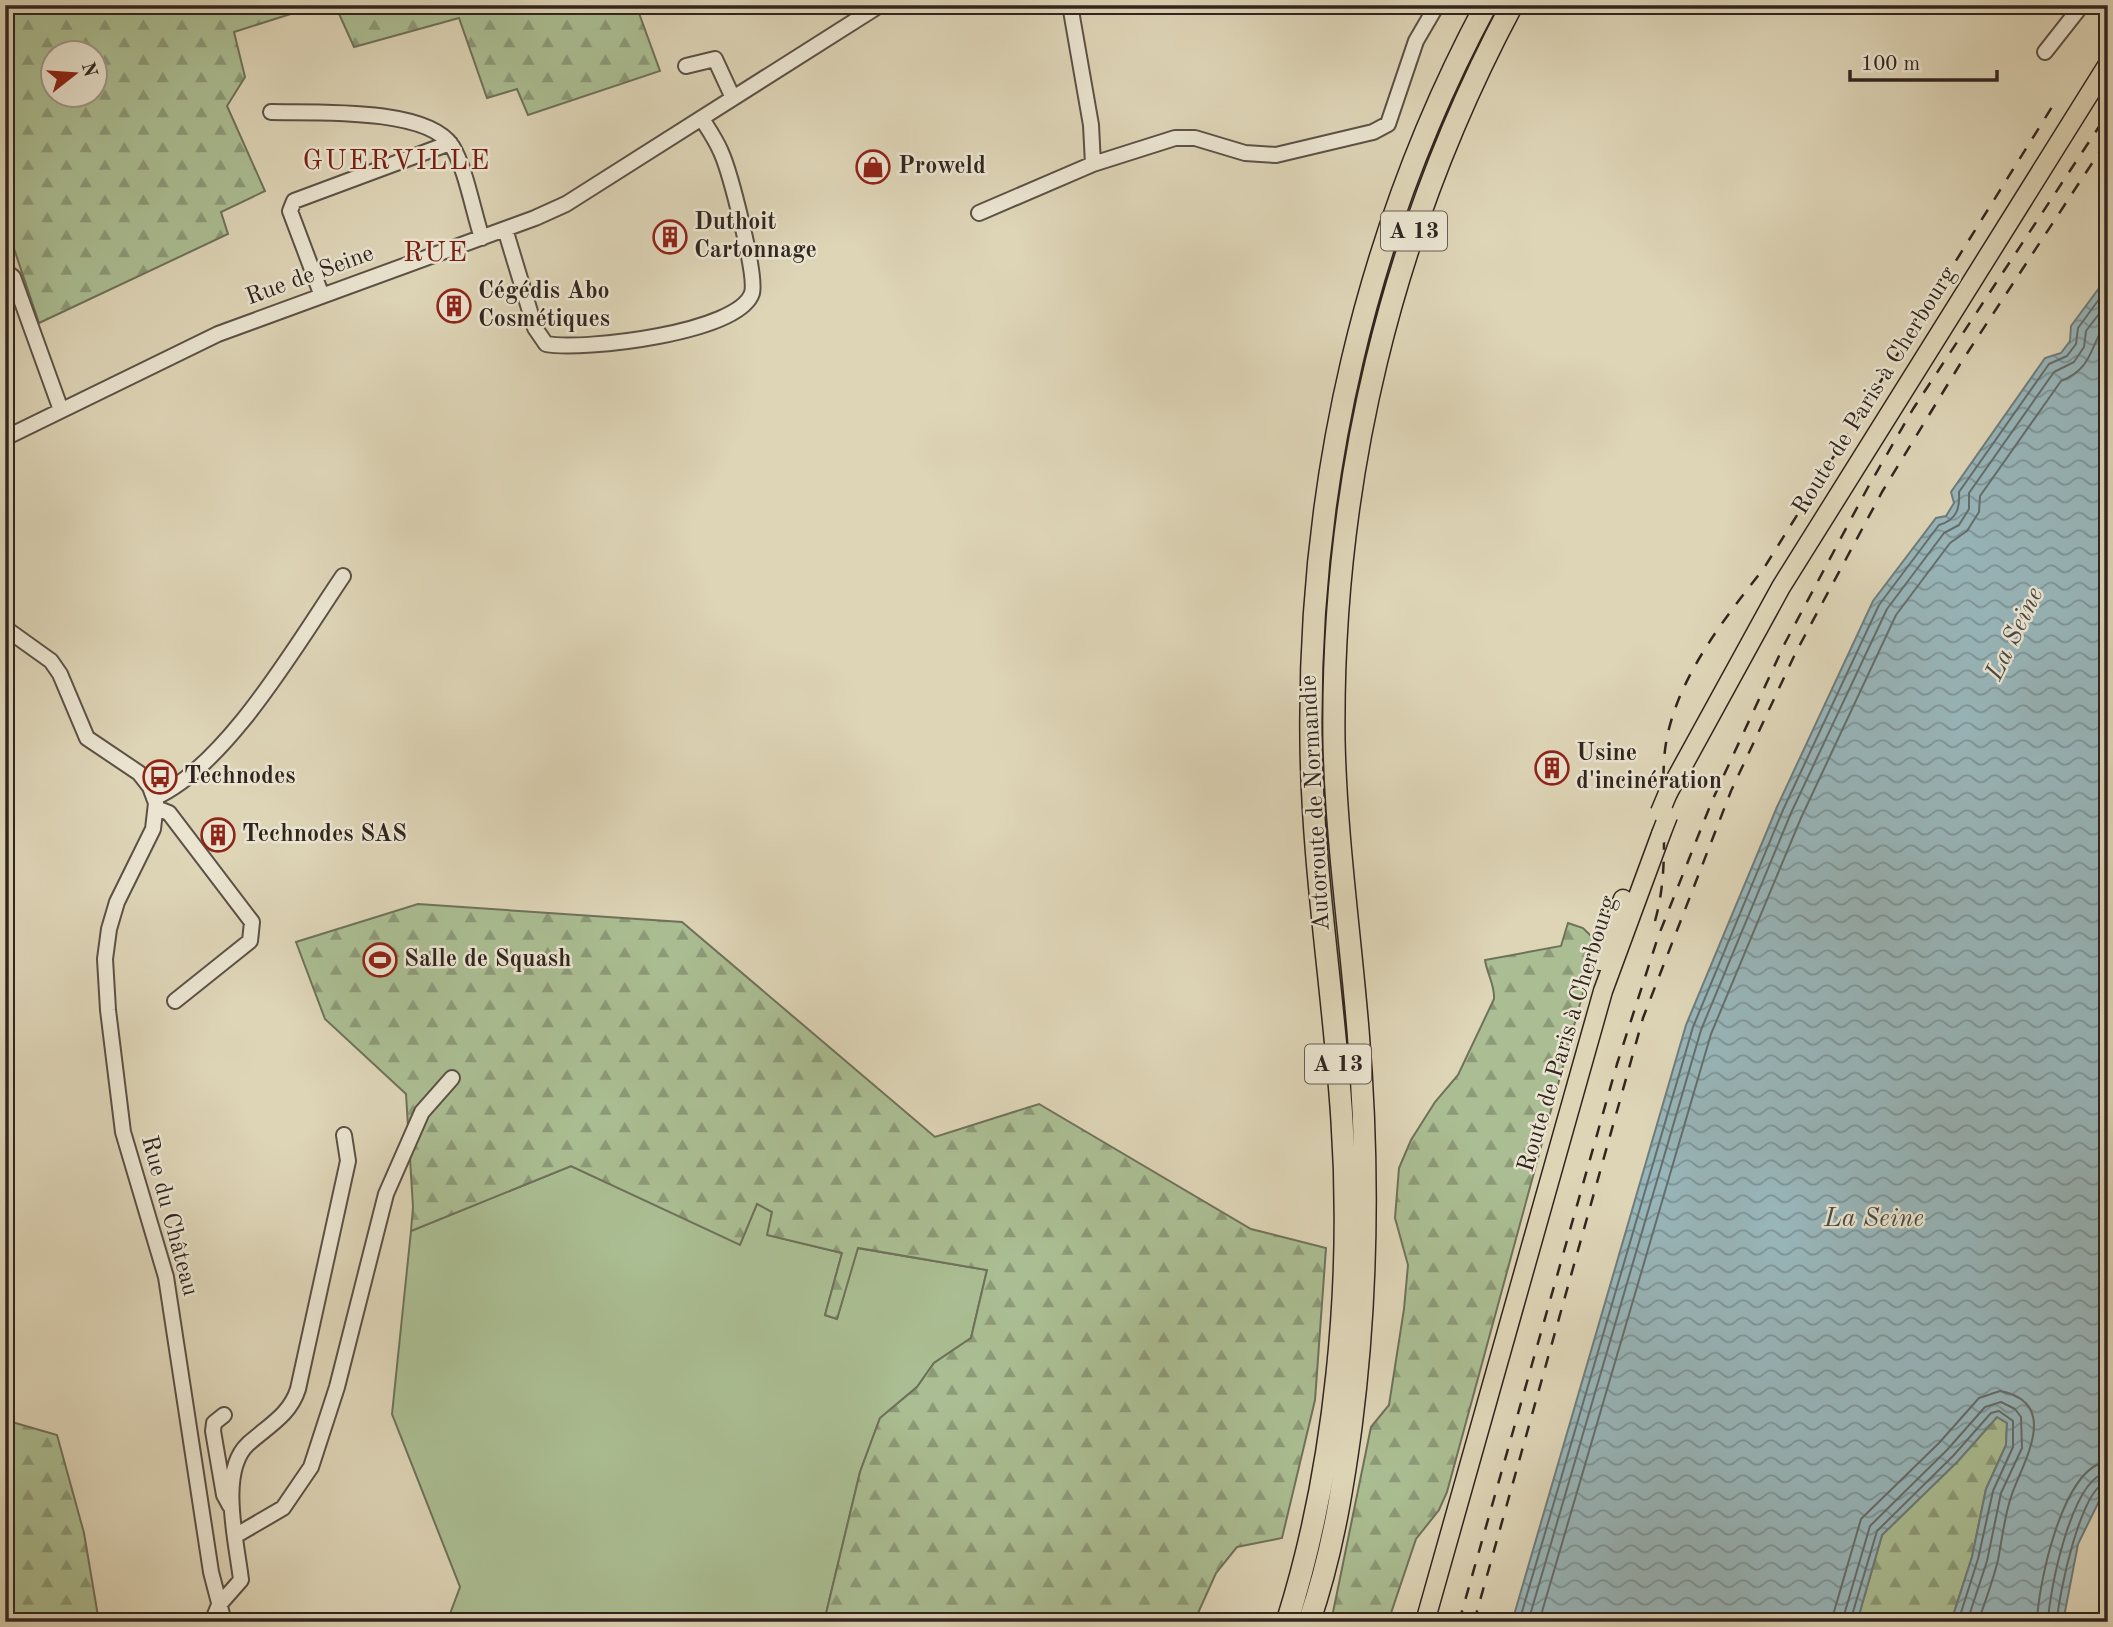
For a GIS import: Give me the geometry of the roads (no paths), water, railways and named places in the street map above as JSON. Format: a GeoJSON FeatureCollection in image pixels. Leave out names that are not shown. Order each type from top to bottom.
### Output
{"type":"FeatureCollection","features":[{"type":"Feature","properties":{"kind":"highway","name":"Autoroute de Normandie"},"geometry":{"type":"LineString","coordinates":[[1287,1622],[1316,1504],[1330,1412],[1341,1312],[1345,1214],[1343,1125],[1315,832],[1311,743],[1312,651],[1324,503],[1329,468],[1376,270],[1406,181],[1486,5]]}},
{"type":"Feature","properties":{"kind":"highway","name":"Autoroute de Normandie"},"geometry":{"type":"LineString","coordinates":[[1309,1622],[1320,1591],[1341,1503],[1356,1385],[1366,1268],[1364,1117],[1339,835],[1334,741],[1335,649],[1347,508],[1352,470],[1381,334],[1398,275],[1426,196],[1462,108],[1512,5]]}},
{"type":"Feature","properties":{"kind":"highway"},"geometry":{"type":"LineString","coordinates":[[1317,1622],[1320,1591]]}},
{"type":"Feature","properties":{"kind":"main road","name":"Route de Paris à Cherbourg"},"geometry":{"type":"LineString","coordinates":[[1425,1622],[1536,1217],[1613,956],[1661,834],[1668,793],[1781,587],[2108,64]]}},
{"type":"Feature","properties":{"kind":"main road","name":"Route de Paris à Cherbourg"},"geometry":{"type":"LineString","coordinates":[[1536,1217],[1585,1011],[1610,931],[1694,748]]}},
{"type":"Feature","properties":{"kind":"street","name":"Rue de Seine"},"geometry":{"type":"LineString","coordinates":[[6,438],[218,334],[482,238],[566,204],[880,5]]}},
{"type":"Feature","properties":{"kind":"street"},"geometry":{"type":"LineString","coordinates":[[1070,5],[1091,125],[1093,164]]}},
{"type":"Feature","properties":{"kind":"street"},"geometry":{"type":"LineString","coordinates":[[979,213],[1093,164],[1175,138],[1195,138],[1245,153],[1276,155],[1373,132],[1388,124],[1416,41],[1437,5]]}},
{"type":"Feature","properties":{"kind":"street"},"geometry":{"type":"LineString","coordinates":[[2045,52],[2082,5]]}},
{"type":"Feature","properties":{"kind":"street"},"geometry":{"type":"LineString","coordinates":[[686,66],[715,59],[733,98]]}},
{"type":"Feature","properties":{"kind":"street"},"geometry":{"type":"LineString","coordinates":[[271,112],[393,119],[432,128],[450,143],[482,238]]}},
{"type":"Feature","properties":{"kind":"street"},"geometry":{"type":"LineString","coordinates":[[505,229],[534,328],[546,344],[656,337],[700,327],[736,312],[747,303],[754,279],[722,153],[702,119]]}},
{"type":"Feature","properties":{"kind":"street"},"geometry":{"type":"LineString","coordinates":[[321,296],[290,211],[294,201],[450,143]]}},
{"type":"Feature","properties":{"kind":"street"},"geometry":{"type":"LineString","coordinates":[[5,271],[13,277],[61,410]]}},
{"type":"Feature","properties":{"kind":"street"},"geometry":{"type":"LineString","coordinates":[[155,803],[179,786],[249,712],[343,576]]}},
{"type":"Feature","properties":{"kind":"street"},"geometry":{"type":"LineString","coordinates":[[5,628],[51,661],[87,738],[139,774],[155,803],[169,813],[252,922],[250,941],[175,1001]]}},
{"type":"Feature","properties":{"kind":"street","name":"Rue du Château"},"geometry":{"type":"LineString","coordinates":[[155,803],[156,822],[117,902],[108,929],[105,959],[108,1010],[123,1132],[166,1277],[209,1559],[224,1622]]}},
{"type":"Feature","properties":{"kind":"street"},"geometry":{"type":"LineString","coordinates":[[235,1536],[283,1508],[311,1467],[334,1398],[386,1194],[422,1112],[452,1078]]}},
{"type":"Feature","properties":{"kind":"street"},"geometry":{"type":"LineString","coordinates":[[212,1622],[219,1605],[241,1580],[231,1507],[238,1456],[293,1406],[348,1161],[344,1135]]}},
{"type":"Feature","properties":{"kind":"street"},"geometry":{"type":"LineString","coordinates":[[224,1415],[214,1423],[213,1431],[224,1495],[231,1507]]}},
{"type":"Feature","properties":{"kind":"water","name":"La Seine"},"geometry":{"type":"Polygon","coordinates":[[[2108,276],[2108,1483],[2078,1544],[2063,1622],[1951,1622],[1972,1557],[1986,1489],[2006,1445],[2007,1423],[1997,1417],[1958,1461],[1882,1535],[1857,1622],[1512,1622],[1686,1025],[1777,807],[1873,601],[1936,518],[1946,516],[1954,503],[1951,492],[2045,358],[2061,353],[2070,341],[2071,326],[2108,276]]]}},
{"type":"Feature","properties":{"kind":"railway"},"geometry":{"type":"LineString","coordinates":[[1655,921],[1664,862],[1664,761],[1675,708],[1686,683],[1715,634],[1764,568],[2057,99]]}},
{"type":"Feature","properties":{"kind":"railway"},"geometry":{"type":"LineString","coordinates":[[1459,1622],[1617,1064],[1658,937],[1712,801],[1785,643],[1913,409],[2108,113]]}},
{"type":"Feature","properties":{"kind":"railway"},"geometry":{"type":"LineString","coordinates":[[1474,1622],[1643,1018],[1731,791],[1796,652],[1882,492],[1962,361],[2108,139]]}},
{"type":"Feature","properties":{"kind":"place","name":"Proweld"},"geometry":{"type":"Point","coordinates":[873,167]}},
{"type":"Feature","properties":{"kind":"place","name":"Duthoit Cartonnage"},"geometry":{"type":"Point","coordinates":[670,237]}},
{"type":"Feature","properties":{"kind":"place","name":"Cégédis Abo Cosmétiques"},"geometry":{"type":"Point","coordinates":[454,306]}},
{"type":"Feature","properties":{"kind":"place","name":"Usine d'incinération"},"geometry":{"type":"Point","coordinates":[1552,768]}},
{"type":"Feature","properties":{"kind":"place","name":"Technodes"},"geometry":{"type":"Point","coordinates":[160,777]}},
{"type":"Feature","properties":{"kind":"place","name":"Technodes SAS"},"geometry":{"type":"Point","coordinates":[218,835]}},
{"type":"Feature","properties":{"kind":"place","name":"Salle de Squash"},"geometry":{"type":"Point","coordinates":[380,960]}},
{"type":"Feature","properties":{"kind":"district","name":"GUERVILLE"},"geometry":{"type":"Point","coordinates":[397,162]}},
{"type":"Feature","properties":{"kind":"district","name":"RUE"},"geometry":{"type":"Point","coordinates":[436,254]}}]}
